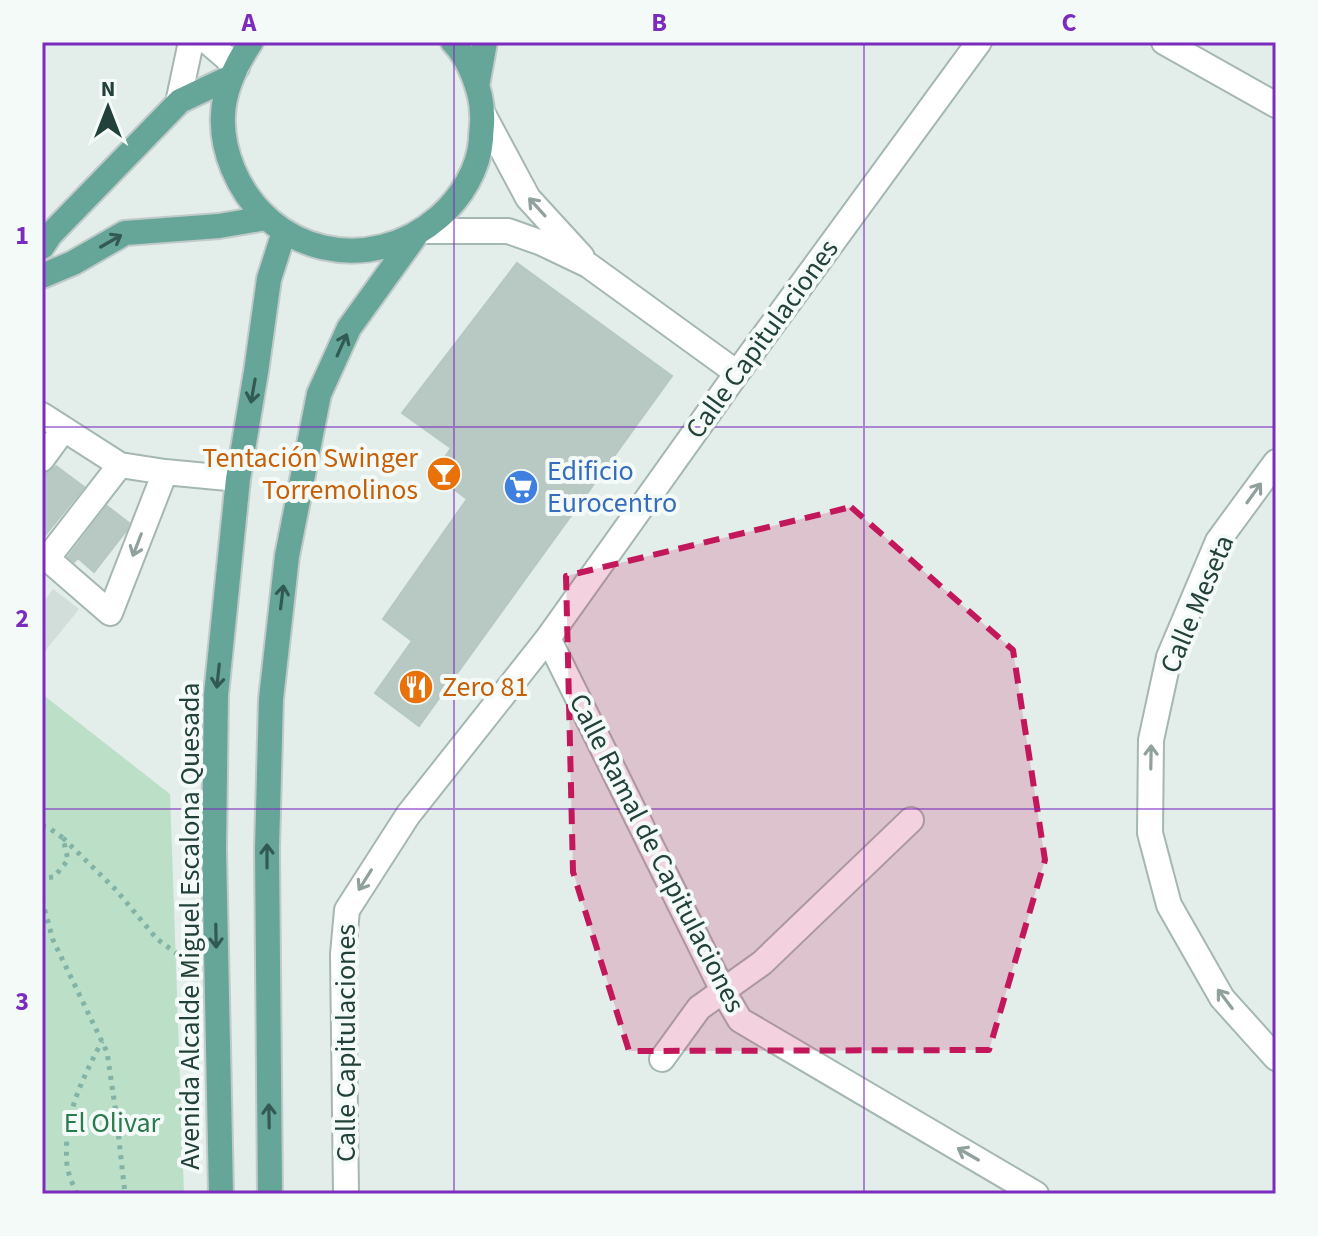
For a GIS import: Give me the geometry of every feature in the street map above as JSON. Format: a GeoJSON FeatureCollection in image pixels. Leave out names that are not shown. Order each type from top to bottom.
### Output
{"type":"FeatureCollection","features":[{"type":"Feature","properties":{"kind":"main road"},"geometry":{"type":"LineString","coordinates":[[251,42],[234,72],[223,115],[227,153],[241,188],[275,225],[316,247],[350,252],[385,248],[420,233]]}},
{"type":"Feature","properties":{"kind":"main road"},"geometry":{"type":"LineString","coordinates":[[270,1194],[267,865],[270,714],[287,556],[319,394],[349,328],[420,233],[450,208],[469,180],[480,147],[482,112],[477,86],[460,49],[453,42]]}},
{"type":"Feature","properties":{"kind":"main road"},"geometry":{"type":"LineString","coordinates":[[477,86],[485,42]]}},
{"type":"Feature","properties":{"kind":"main road"},"geometry":{"type":"LineString","coordinates":[[42,247],[50,235],[178,103],[234,72]]}},
{"type":"Feature","properties":{"kind":"main road"},"geometry":{"type":"LineString","coordinates":[[42,276],[73,263],[125,233],[275,225]]}},
{"type":"Feature","properties":{"kind":"main road","name":"Avenida Alcalde Miguel Escalona Quesada"},"geometry":{"type":"LineString","coordinates":[[221,1194],[214,849],[216,695],[238,479],[275,225]]}},
{"type":"Feature","properties":{"kind":"street"},"geometry":{"type":"LineString","coordinates":[[178,103],[191,42]]}},
{"type":"Feature","properties":{"kind":"street"},"geometry":{"type":"LineString","coordinates":[[208,42],[234,72]]}},
{"type":"Feature","properties":{"kind":"street","name":"Calle Capitulaciones"},"geometry":{"type":"LineString","coordinates":[[346,1194],[343,954],[347,910],[408,815],[548,638],[979,42]]}},
{"type":"Feature","properties":{"kind":"street"},"geometry":{"type":"LineString","coordinates":[[1164,42],[1276,105]]}},
{"type":"Feature","properties":{"kind":"street"},"geometry":{"type":"LineString","coordinates":[[482,112],[528,198],[588,265]]}},
{"type":"Feature","properties":{"kind":"street"},"geometry":{"type":"LineString","coordinates":[[420,233],[508,231],[542,243],[588,265],[737,373]]}},
{"type":"Feature","properties":{"kind":"street"},"geometry":{"type":"LineString","coordinates":[[42,415],[120,465],[238,479]]}},
{"type":"Feature","properties":{"kind":"street"},"geometry":{"type":"LineString","coordinates":[[42,459],[64,429]]}},
{"type":"Feature","properties":{"kind":"street","name":"Calle Meseta"},"geometry":{"type":"LineString","coordinates":[[1276,462],[1218,541],[1169,657],[1151,740],[1150,833],[1169,905],[1222,998],[1276,1058]]}},
{"type":"Feature","properties":{"kind":"street"},"geometry":{"type":"LineString","coordinates":[[120,465],[45,557],[110,613],[165,472]]}},
{"type":"Feature","properties":{"kind":"street","name":"Calle Ramal de Capitulaciones"},"geometry":{"type":"LineString","coordinates":[[548,638],[740,1020],[1036,1194]]}},
{"type":"Feature","properties":{"kind":"street"},"geometry":{"type":"LineString","coordinates":[[662,1059],[699,1008],[762,963],[911,820]]}},
{"type":"Feature","properties":{"kind":"path"},"geometry":{"type":"LineString","coordinates":[[42,826],[63,838],[116,890],[157,939],[176,953]]}},
{"type":"Feature","properties":{"kind":"path"},"geometry":{"type":"LineString","coordinates":[[42,878],[54,877],[68,860],[63,838]]}},
{"type":"Feature","properties":{"kind":"path"},"geometry":{"type":"LineString","coordinates":[[42,900],[53,940],[107,1052],[125,1194]]}},
{"type":"Feature","properties":{"kind":"path"},"geometry":{"type":"LineString","coordinates":[[77,1194],[67,1167],[69,1119],[79,1085],[102,1041]]}},
{"type":"Feature","properties":{"kind":"highlighted area"},"geometry":{"type":"Polygon","coordinates":[[[851,507],[1013,650],[1045,860],[989,1050],[629,1051],[573,872],[566,576],[851,507]]]}},
{"type":"Feature","properties":{"kind":"shaded area"},"geometry":{"type":"Polygon","coordinates":[[[53,589],[79,609],[42,655],[42,600],[53,589]]]}},
{"type":"Feature","properties":{"kind":"green space","name":"El Olivar"},"geometry":{"type":"Polygon","coordinates":[[[42,694],[170,794],[184,1194],[42,1194],[42,694]]]}},
{"type":"Feature","properties":{"kind":"building","name":"Edificio Eurocentro"},"geometry":{"type":"Polygon","coordinates":[[[517,263],[672,376],[419,726],[375,693],[412,641],[383,619],[467,499],[434,474],[451,448],[402,413],[517,263]]]}},
{"type":"Feature","properties":{"kind":"building"},"geometry":{"type":"Polygon","coordinates":[[[56,466],[84,487],[42,539],[42,474],[56,466]]]}},
{"type":"Feature","properties":{"kind":"building"},"geometry":{"type":"Polygon","coordinates":[[[107,506],[129,523],[94,572],[78,558],[74,562],[68,557],[107,506]]]}},
{"type":"Feature","properties":{"kind":"place","name":"Tentación Swinger Torremolinos"},"geometry":{"type":"Point","coordinates":[444,474]}},
{"type":"Feature","properties":{"kind":"place","name":"Edificio Eurocentro"},"geometry":{"type":"Point","coordinates":[521,487]}},
{"type":"Feature","properties":{"kind":"place","name":"Zero 81"},"geometry":{"type":"Point","coordinates":[416,687]}}]}
